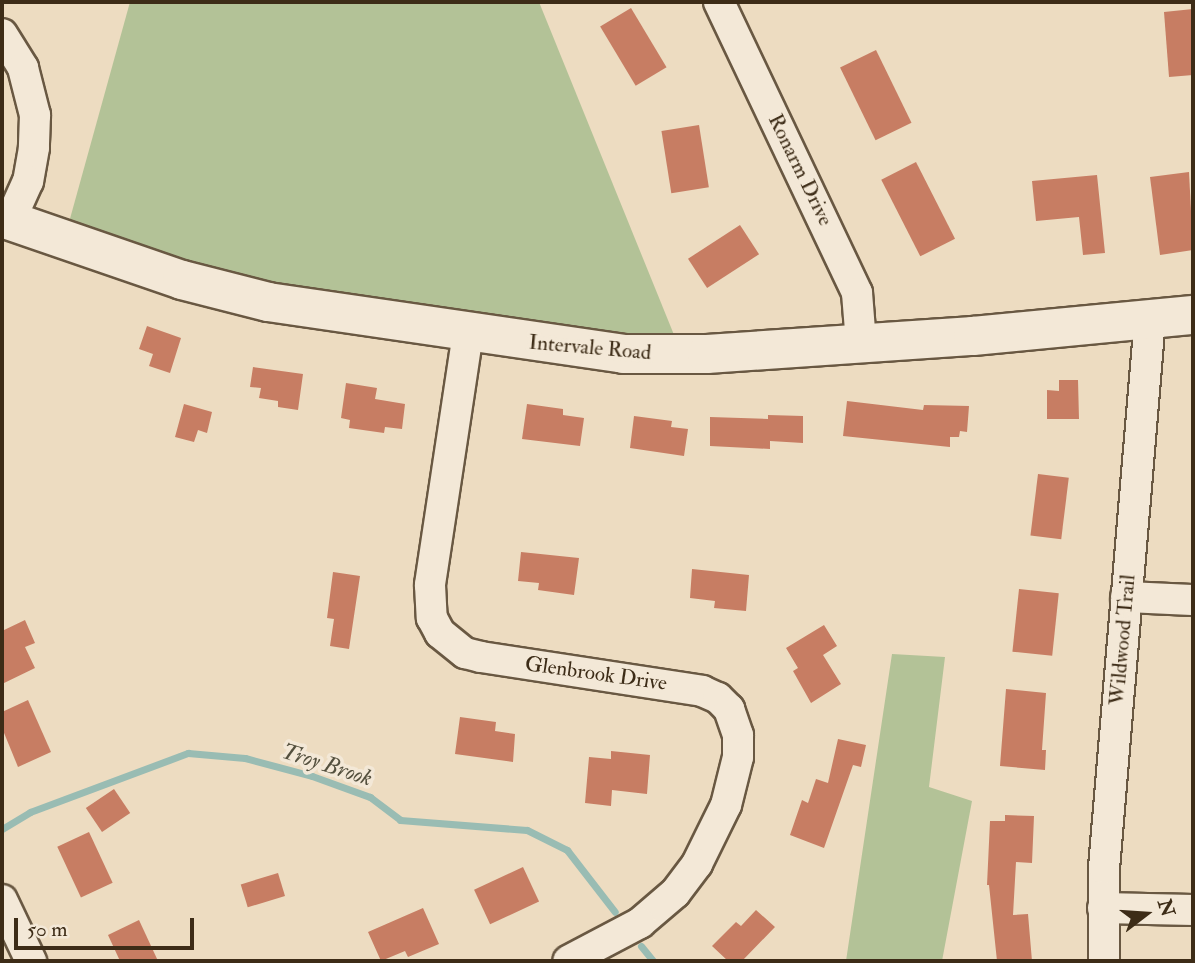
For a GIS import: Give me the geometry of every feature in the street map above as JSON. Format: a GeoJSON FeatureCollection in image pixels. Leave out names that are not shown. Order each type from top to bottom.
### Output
{"type":"FeatureCollection","features":[{"type":"Feature","properties":{"kind":"street","name":"Ronarm Drive"},"geometry":{"type":"LineString","coordinates":[[719,2],[857,293],[861,344]]}},
{"type":"Feature","properties":{"kind":"street"},"geometry":{"type":"LineString","coordinates":[[2,34],[23,68],[35,116],[34,148],[28,181],[6,219]]}},
{"type":"Feature","properties":{"kind":"street","name":"Intervale Road"},"geometry":{"type":"LineString","coordinates":[[6,219],[182,280],[268,302],[623,354],[707,354],[861,344],[1193,315]]}},
{"type":"Feature","properties":{"kind":"street","name":"Wildwood Trail"},"geometry":{"type":"LineString","coordinates":[[1104,961],[1103,908],[1150,319]]}},
{"type":"Feature","properties":{"kind":"street","name":"Glenbrook Drive"},"geometry":{"type":"LineString","coordinates":[[468,333],[430,585],[432,618],[440,633],[451,645],[473,655],[702,691],[718,698],[729,709],[738,734],[738,757],[726,805],[697,864],[675,893],[640,923],[568,961]]}},
{"type":"Feature","properties":{"kind":"street"},"geometry":{"type":"LineString","coordinates":[[1126,597],[1193,600]]}},
{"type":"Feature","properties":{"kind":"street"},"geometry":{"type":"LineString","coordinates":[[2,900],[30,961]]}},
{"type":"Feature","properties":{"kind":"street"},"geometry":{"type":"LineString","coordinates":[[1103,908],[1193,910]]}},
{"type":"Feature","properties":{"kind":"green space"},"geometry":{"type":"Polygon","coordinates":[[[130,2],[539,2],[683,357],[63,244],[130,2]]]}},
{"type":"Feature","properties":{"kind":"green space"},"geometry":{"type":"Polygon","coordinates":[[[892,654],[945,657],[929,787],[972,801],[942,961],[846,961],[892,654]]]}},
{"type":"Feature","properties":{"kind":"building"},"geometry":{"type":"Polygon","coordinates":[[[631,8],[667,67],[636,86],[600,27],[631,8]]]}},
{"type":"Feature","properties":{"kind":"building"},"geometry":{"type":"Polygon","coordinates":[[[1193,9],[1193,75],[1169,77],[1164,12],[1193,9]]]}},
{"type":"Feature","properties":{"kind":"building"},"geometry":{"type":"Polygon","coordinates":[[[876,50],[912,123],[876,140],[840,68],[876,50]]]}},
{"type":"Feature","properties":{"kind":"building"},"geometry":{"type":"Polygon","coordinates":[[[699,125],[709,187],[671,193],[661,131],[699,125]]]}},
{"type":"Feature","properties":{"kind":"building"},"geometry":{"type":"Polygon","coordinates":[[[916,162],[955,239],[920,256],[881,180],[916,162]]]}},
{"type":"Feature","properties":{"kind":"building"},"geometry":{"type":"Polygon","coordinates":[[[1189,172],[1193,250],[1160,255],[1150,177],[1189,172]]]}},
{"type":"Feature","properties":{"kind":"building"},"geometry":{"type":"Polygon","coordinates":[[[1097,175],[1105,253],[1083,255],[1079,217],[1036,221],[1032,181],[1097,175]]]}},
{"type":"Feature","properties":{"kind":"building"},"geometry":{"type":"Polygon","coordinates":[[[740,225],[759,254],[707,288],[688,259],[740,225]]]}},
{"type":"Feature","properties":{"kind":"building"},"geometry":{"type":"Polygon","coordinates":[[[147,326],[181,338],[170,373],[149,366],[153,354],[139,349],[147,326]]]}},
{"type":"Feature","properties":{"kind":"building"},"geometry":{"type":"Polygon","coordinates":[[[253,367],[303,374],[298,410],[278,407],[278,401],[259,398],[261,388],[250,387],[253,367]]]}},
{"type":"Feature","properties":{"kind":"building"},"geometry":{"type":"Polygon","coordinates":[[[1059,380],[1078,380],[1079,419],[1047,419],[1047,390],[1059,391],[1059,380]]]}},
{"type":"Feature","properties":{"kind":"building"},"geometry":{"type":"Polygon","coordinates":[[[346,383],[377,388],[375,399],[405,404],[402,429],[385,427],[384,433],[349,428],[350,420],[341,418],[346,383]]]}},
{"type":"Feature","properties":{"kind":"building"},"geometry":{"type":"Polygon","coordinates":[[[847,401],[923,410],[924,405],[969,406],[967,432],[960,431],[959,437],[950,437],[950,447],[843,436],[847,401]]]}},
{"type":"Feature","properties":{"kind":"building"},"geometry":{"type":"Polygon","coordinates":[[[184,404],[212,412],[207,433],[198,430],[194,442],[175,437],[184,404]]]}},
{"type":"Feature","properties":{"kind":"building"},"geometry":{"type":"Polygon","coordinates":[[[527,404],[563,409],[563,415],[584,418],[580,446],[522,439],[527,404]]]}},
{"type":"Feature","properties":{"kind":"building"},"geometry":{"type":"Polygon","coordinates":[[[768,415],[803,416],[803,443],[770,441],[770,449],[710,446],[710,417],[768,419],[768,415]]]}},
{"type":"Feature","properties":{"kind":"building"},"geometry":{"type":"Polygon","coordinates":[[[634,416],[672,421],[671,427],[688,429],[684,456],[630,448],[634,416]]]}},
{"type":"Feature","properties":{"kind":"building"},"geometry":{"type":"Polygon","coordinates":[[[1038,474],[1069,478],[1061,539],[1030,536],[1038,474]]]}},
{"type":"Feature","properties":{"kind":"building"},"geometry":{"type":"Polygon","coordinates":[[[521,552],[579,558],[574,595],[538,590],[539,583],[518,581],[521,552]]]}},
{"type":"Feature","properties":{"kind":"building"},"geometry":{"type":"Polygon","coordinates":[[[692,569],[749,575],[746,611],[714,608],[715,601],[690,598],[692,569]]]}},
{"type":"Feature","properties":{"kind":"building"},"geometry":{"type":"Polygon","coordinates":[[[333,572],[360,576],[349,649],[330,646],[334,619],[327,618],[333,572]]]}},
{"type":"Feature","properties":{"kind":"building"},"geometry":{"type":"Polygon","coordinates":[[[1019,589],[1059,593],[1052,656],[1012,652],[1019,589]]]}},
{"type":"Feature","properties":{"kind":"building"},"geometry":{"type":"Polygon","coordinates":[[[25,620],[35,643],[25,647],[35,668],[2,684],[2,631],[25,620]]]}},
{"type":"Feature","properties":{"kind":"building"},"geometry":{"type":"Polygon","coordinates":[[[824,625],[837,646],[823,655],[841,684],[811,703],[793,671],[798,668],[786,648],[824,625]]]}},
{"type":"Feature","properties":{"kind":"building"},"geometry":{"type":"Polygon","coordinates":[[[1006,689],[1046,693],[1042,750],[1046,750],[1045,770],[1000,766],[1006,689]]]}},
{"type":"Feature","properties":{"kind":"building"},"geometry":{"type":"Polygon","coordinates":[[[28,700],[51,752],[18,767],[2,728],[2,712],[28,700]]]}},
{"type":"Feature","properties":{"kind":"building"},"geometry":{"type":"Polygon","coordinates":[[[460,717],[496,722],[495,731],[515,734],[513,762],[455,754],[460,717]]]}},
{"type":"Feature","properties":{"kind":"building"},"geometry":{"type":"Polygon","coordinates":[[[838,739],[866,745],[861,767],[853,765],[824,848],[790,835],[802,800],[808,803],[816,779],[828,783],[838,739]]]}},
{"type":"Feature","properties":{"kind":"building"},"geometry":{"type":"Polygon","coordinates":[[[611,751],[650,755],[647,794],[612,790],[611,806],[585,803],[589,757],[611,759],[611,751]]]}},
{"type":"Feature","properties":{"kind":"building"},"geometry":{"type":"Polygon","coordinates":[[[114,789],[130,813],[102,832],[86,808],[114,789]]]}},
{"type":"Feature","properties":{"kind":"building"},"geometry":{"type":"Polygon","coordinates":[[[1005,815],[1034,816],[1032,863],[1016,862],[1013,915],[1028,914],[1032,961],[997,961],[987,885],[990,821],[1005,821],[1005,815]]]}},
{"type":"Feature","properties":{"kind":"building"},"geometry":{"type":"Polygon","coordinates":[[[89,832],[113,883],[81,898],[57,847],[89,832]]]}},
{"type":"Feature","properties":{"kind":"building"},"geometry":{"type":"Polygon","coordinates":[[[523,867],[539,901],[490,924],[474,890],[523,867]]]}},
{"type":"Feature","properties":{"kind":"building"},"geometry":{"type":"Polygon","coordinates":[[[278,873],[285,896],[248,907],[241,884],[278,873]]]}},
{"type":"Feature","properties":{"kind":"building"},"geometry":{"type":"Polygon","coordinates":[[[423,908],[439,944],[408,957],[405,951],[381,961],[368,932],[423,908]]]}},
{"type":"Feature","properties":{"kind":"building"},"geometry":{"type":"Polygon","coordinates":[[[756,910],[775,927],[742,961],[728,961],[712,946],[736,922],[741,926],[756,910]]]}},
{"type":"Feature","properties":{"kind":"building"},"geometry":{"type":"Polygon","coordinates":[[[139,920],[158,961],[120,961],[108,935],[139,920]]]}},
{"type":"Feature","properties":{"kind":"waterway","name":"Troy Brook"},"geometry":{"type":"LineString","coordinates":[[2,829],[30,812],[188,753],[245,758],[312,776],[370,797],[400,820],[527,830],[567,850],[615,912]]}},
{"type":"Feature","properties":{"kind":"waterway","name":"Troy Brook"},"geometry":{"type":"LineString","coordinates":[[641,946],[653,961]]}}]}
